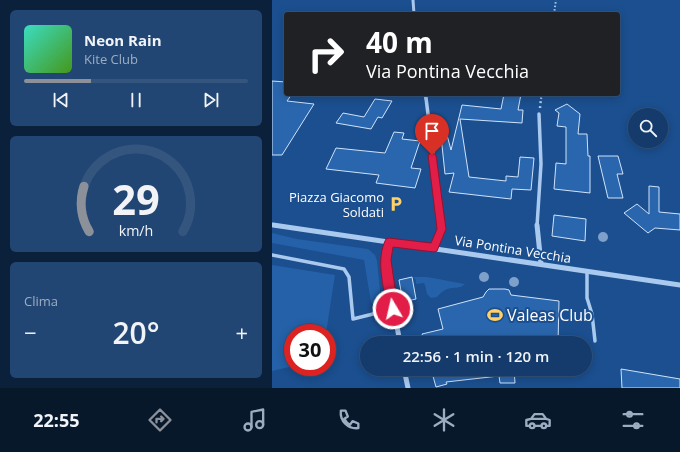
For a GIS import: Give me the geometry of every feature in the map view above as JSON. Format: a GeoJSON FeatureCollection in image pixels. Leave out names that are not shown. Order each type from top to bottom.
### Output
{"type":"FeatureCollection","features":[{"type":"Feature","properties":{"kind":"street"},"geometry":{"type":"LineString","coordinates":[[413,0],[414,12]]}},
{"type":"Feature","properties":{"kind":"street"},"geometry":{"type":"LineString","coordinates":[[424,96],[442,229],[434,248]]}},
{"type":"Feature","properties":{"kind":"street"},"geometry":{"type":"LineString","coordinates":[[539,114],[541,164],[537,226],[542,264]]}},
{"type":"Feature","properties":{"kind":"street","name":"Via Pontina Vecchia"},"geometry":{"type":"LineString","coordinates":[[272,225],[680,285]]}},
{"type":"Feature","properties":{"kind":"street"},"geometry":{"type":"LineString","coordinates":[[389,242],[385,260],[399,336]]}},
{"type":"Feature","properties":{"kind":"street"},"geometry":{"type":"LineString","coordinates":[[405,376],[408,388]]}},
{"type":"Feature","properties":{"kind":"lane"},"geometry":{"type":"LineString","coordinates":[[272,255],[344,268],[349,277],[353,319],[393,309]]}},
{"type":"Feature","properties":{"kind":"lane"},"geometry":{"type":"LineString","coordinates":[[587,271],[588,298],[592,314],[595,341]]}},
{"type":"Feature","properties":{"kind":"path"},"geometry":{"type":"LineString","coordinates":[[554,12],[556,0]]}},
{"type":"Feature","properties":{"kind":"path"},"geometry":{"type":"LineString","coordinates":[[539,114],[542,96]]}},
{"type":"Feature","properties":{"kind":"shaded area"},"geometry":{"type":"Polygon","coordinates":[[[272,233],[297,239],[368,249],[375,255],[377,261],[381,300],[377,305],[374,305],[371,302],[364,260],[272,243],[272,233]]]}},
{"type":"Feature","properties":{"kind":"shaded area"},"geometry":{"type":"Polygon","coordinates":[[[272,265],[335,275],[327,324],[284,324],[284,368],[272,371],[272,265]]]}},
{"type":"Feature","properties":{"kind":"shaded area"},"geometry":{"type":"Polygon","coordinates":[[[413,277],[427,277],[465,284],[459,287],[449,288],[437,297],[431,298],[427,294],[424,283],[416,284],[416,280],[413,277]]]}},
{"type":"Feature","properties":{"kind":"building"},"geometry":{"type":"Polygon","coordinates":[[[272,81],[284,82],[284,96],[291,96],[287,101],[314,104],[282,155],[272,155],[272,81]]]}},
{"type":"Feature","properties":{"kind":"building"},"geometry":{"type":"Polygon","coordinates":[[[504,96],[521,96],[518,110],[523,110],[522,123],[460,119],[469,177],[506,181],[506,176],[518,177],[520,157],[534,158],[531,190],[512,189],[511,199],[449,192],[454,173],[445,174],[441,136],[447,135],[451,150],[462,105],[501,109],[504,96]]]}},
{"type":"Feature","properties":{"kind":"building"},"geometry":{"type":"Polygon","coordinates":[[[375,99],[392,101],[382,118],[378,117],[371,129],[336,123],[343,113],[364,117],[375,99]]]}},
{"type":"Feature","properties":{"kind":"building"},"geometry":{"type":"Polygon","coordinates":[[[567,104],[580,114],[578,134],[587,134],[588,156],[590,156],[590,193],[554,189],[556,163],[566,164],[566,127],[557,126],[559,113],[555,110],[567,104]]]}},
{"type":"Feature","properties":{"kind":"building"},"geometry":{"type":"Polygon","coordinates":[[[394,132],[404,133],[402,139],[420,141],[411,168],[421,169],[415,188],[376,183],[379,175],[326,169],[336,148],[385,153],[394,132]]]}},
{"type":"Feature","properties":{"kind":"building"},"geometry":{"type":"Polygon","coordinates":[[[598,156],[618,156],[623,174],[617,174],[623,198],[608,198],[598,156]]]}},
{"type":"Feature","properties":{"kind":"building"},"geometry":{"type":"Polygon","coordinates":[[[649,186],[659,187],[659,212],[680,214],[680,230],[655,228],[648,233],[624,213],[637,204],[649,214],[649,186]]]}},
{"type":"Feature","properties":{"kind":"building"},"geometry":{"type":"Polygon","coordinates":[[[554,215],[586,219],[585,241],[552,236],[554,215]]]}},
{"type":"Feature","properties":{"kind":"building"},"geometry":{"type":"Polygon","coordinates":[[[412,277],[416,299],[403,302],[399,280],[412,277]]]}},
{"type":"Feature","properties":{"kind":"building"},"geometry":{"type":"Polygon","coordinates":[[[489,289],[505,289],[509,290],[511,295],[559,301],[558,336],[423,336],[422,334],[443,329],[438,309],[483,297],[489,289]]]}},
{"type":"Feature","properties":{"kind":"building"},"geometry":{"type":"Polygon","coordinates":[[[621,369],[680,379],[680,388],[622,388],[621,369]]]}},
{"type":"Feature","properties":{"kind":"building"},"geometry":{"type":"Polygon","coordinates":[[[433,376],[499,376],[446,382],[447,384],[436,387],[433,376]]]}},
{"type":"Feature","properties":{"kind":"building"},"geometry":{"type":"Polygon","coordinates":[[[499,376],[514,376],[515,383],[500,383],[499,376]]]}},
{"type":"Feature","properties":{"kind":"place","name":"Piazza Giacomo Soldati"},"geometry":{"type":"Point","coordinates":[396,204]}},
{"type":"Feature","properties":{"kind":"place","name":"Valeas Club"},"geometry":{"type":"Point","coordinates":[495,315]}},
{"type":"Feature","properties":{"kind":"route"},"geometry":{"type":"LineString","coordinates":[[393,309],[385,260],[389,242],[434,248],[442,229],[432,155]]}}]}
